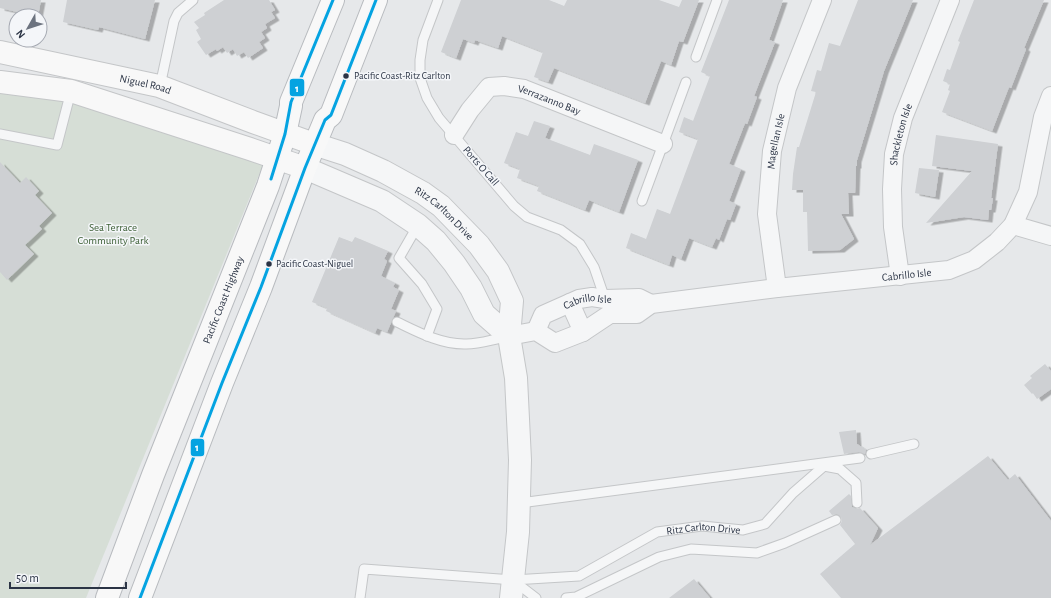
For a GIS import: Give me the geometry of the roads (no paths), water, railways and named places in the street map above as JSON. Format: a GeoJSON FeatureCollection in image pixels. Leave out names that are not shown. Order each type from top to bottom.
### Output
{"type":"FeatureCollection","features":[{"type":"Feature","properties":{"kind":"main road"},"geometry":{"type":"LineString","coordinates":[[144,591],[314,144],[326,120],[331,115],[376,0]]}},
{"type":"Feature","properties":{"kind":"main road","name":"Pacific Coast Highway"},"geometry":{"type":"LineString","coordinates":[[107,598],[268,186],[285,134],[291,102],[329,1]]}},
{"type":"Feature","properties":{"kind":"main road","name":"Niguel Road"},"geometry":{"type":"LineString","coordinates":[[0,52],[160,86],[314,144]]}},
{"type":"Feature","properties":{"kind":"main road"},"geometry":{"type":"LineString","coordinates":[[0,82],[71,91],[305,168]]}},
{"type":"Feature","properties":{"kind":"street","name":"Magellan Isle"},"geometry":{"type":"LineString","coordinates":[[777,288],[767,214],[772,151],[787,88],[822,0]]}},
{"type":"Feature","properties":{"kind":"street","name":"Shackleton Isle"},"geometry":{"type":"LineString","coordinates":[[900,276],[893,227],[892,189],[894,154],[904,118],[950,0]]}},
{"type":"Feature","properties":{"kind":"street","name":"Verrazanno Bay"},"geometry":{"type":"LineString","coordinates":[[454,135],[470,110],[489,87],[504,86],[524,89],[663,144]]}},
{"type":"Feature","properties":{"kind":"street","name":"Cabrillo Isle"},"geometry":{"type":"LineString","coordinates":[[607,307],[583,332],[555,343],[536,331],[543,315],[579,299],[592,297],[607,307],[637,314],[651,304],[777,288],[949,270],[974,260],[997,242],[1013,226],[1028,192],[1043,118],[1051,96]]}},
{"type":"Feature","properties":{"kind":"street","name":"Ritz Carlton Drive"},"geometry":{"type":"LineString","coordinates":[[314,144],[345,154],[383,171],[423,193],[441,206],[479,244],[498,271],[512,301],[509,336],[516,378],[520,460],[520,503],[512,589]]}},
{"type":"Feature","properties":{"kind":"street"},"geometry":{"type":"LineString","coordinates":[[305,168],[382,201],[418,224],[436,241],[454,263],[471,288],[484,314],[509,336],[536,331]]}},
{"type":"Feature","properties":{"kind":"street"},"geometry":{"type":"LineString","coordinates":[[1013,226],[1051,236]]}},
{"type":"Feature","properties":{"kind":"street"},"geometry":{"type":"LineString","coordinates":[[570,303],[583,332]]}},
{"type":"Feature","properties":{"kind":"lane"},"geometry":{"type":"LineString","coordinates":[[160,86],[174,21],[178,13],[193,0]]}},
{"type":"Feature","properties":{"kind":"lane","name":"Ports O Call"},"geometry":{"type":"LineString","coordinates":[[438,0],[423,40],[420,60],[420,78],[427,98],[439,118],[514,206],[527,217],[561,230],[580,244],[594,267],[607,307]]}},
{"type":"Feature","properties":{"kind":"lane"},"geometry":{"type":"LineString","coordinates":[[696,57],[717,0]]}},
{"type":"Feature","properties":{"kind":"lane"},"geometry":{"type":"LineString","coordinates":[[642,201],[686,82]]}},
{"type":"Feature","properties":{"kind":"lane"},"geometry":{"type":"LineString","coordinates":[[0,134],[58,145],[71,91]]}},
{"type":"Feature","properties":{"kind":"lane"},"geometry":{"type":"LineString","coordinates":[[418,224],[399,258],[422,284],[437,309],[427,336]]}},
{"type":"Feature","properties":{"kind":"lane"},"geometry":{"type":"LineString","coordinates":[[397,322],[427,336],[451,343],[466,344],[509,336]]}},
{"type":"Feature","properties":{"kind":"lane"},"geometry":{"type":"LineString","coordinates":[[871,454],[914,444]]}},
{"type":"Feature","properties":{"kind":"lane"},"geometry":{"type":"LineString","coordinates":[[520,503],[860,458]]}},
{"type":"Feature","properties":{"kind":"lane","name":"Ritz Carlton Drive"},"geometry":{"type":"LineString","coordinates":[[512,589],[579,576],[657,532],[702,526],[743,530],[766,524],[793,493],[824,466],[840,468],[856,483],[857,503]]}},
{"type":"Feature","properties":{"kind":"lane","name":"Ritz Carlton Drive"},"geometry":{"type":"LineString","coordinates":[[566,598],[576,597],[659,557],[691,549],[757,553],[785,543],[836,520]]}},
{"type":"Feature","properties":{"kind":"lane"},"geometry":{"type":"LineString","coordinates":[[360,598],[364,569],[512,589],[536,598]]}},
{"type":"Feature","properties":{"kind":"place","name":"Pacific Coast-Ritz Carlton"},"geometry":{"type":"Point","coordinates":[346,76]}},
{"type":"Feature","properties":{"kind":"place","name":"Pacific Coast-Niguel"},"geometry":{"type":"Point","coordinates":[269,264]}},
{"type":"Feature","properties":{"kind":"park label","name":"Sea Terrace Community Park"},"geometry":{"type":"Point","coordinates":[113,233]}}]}
